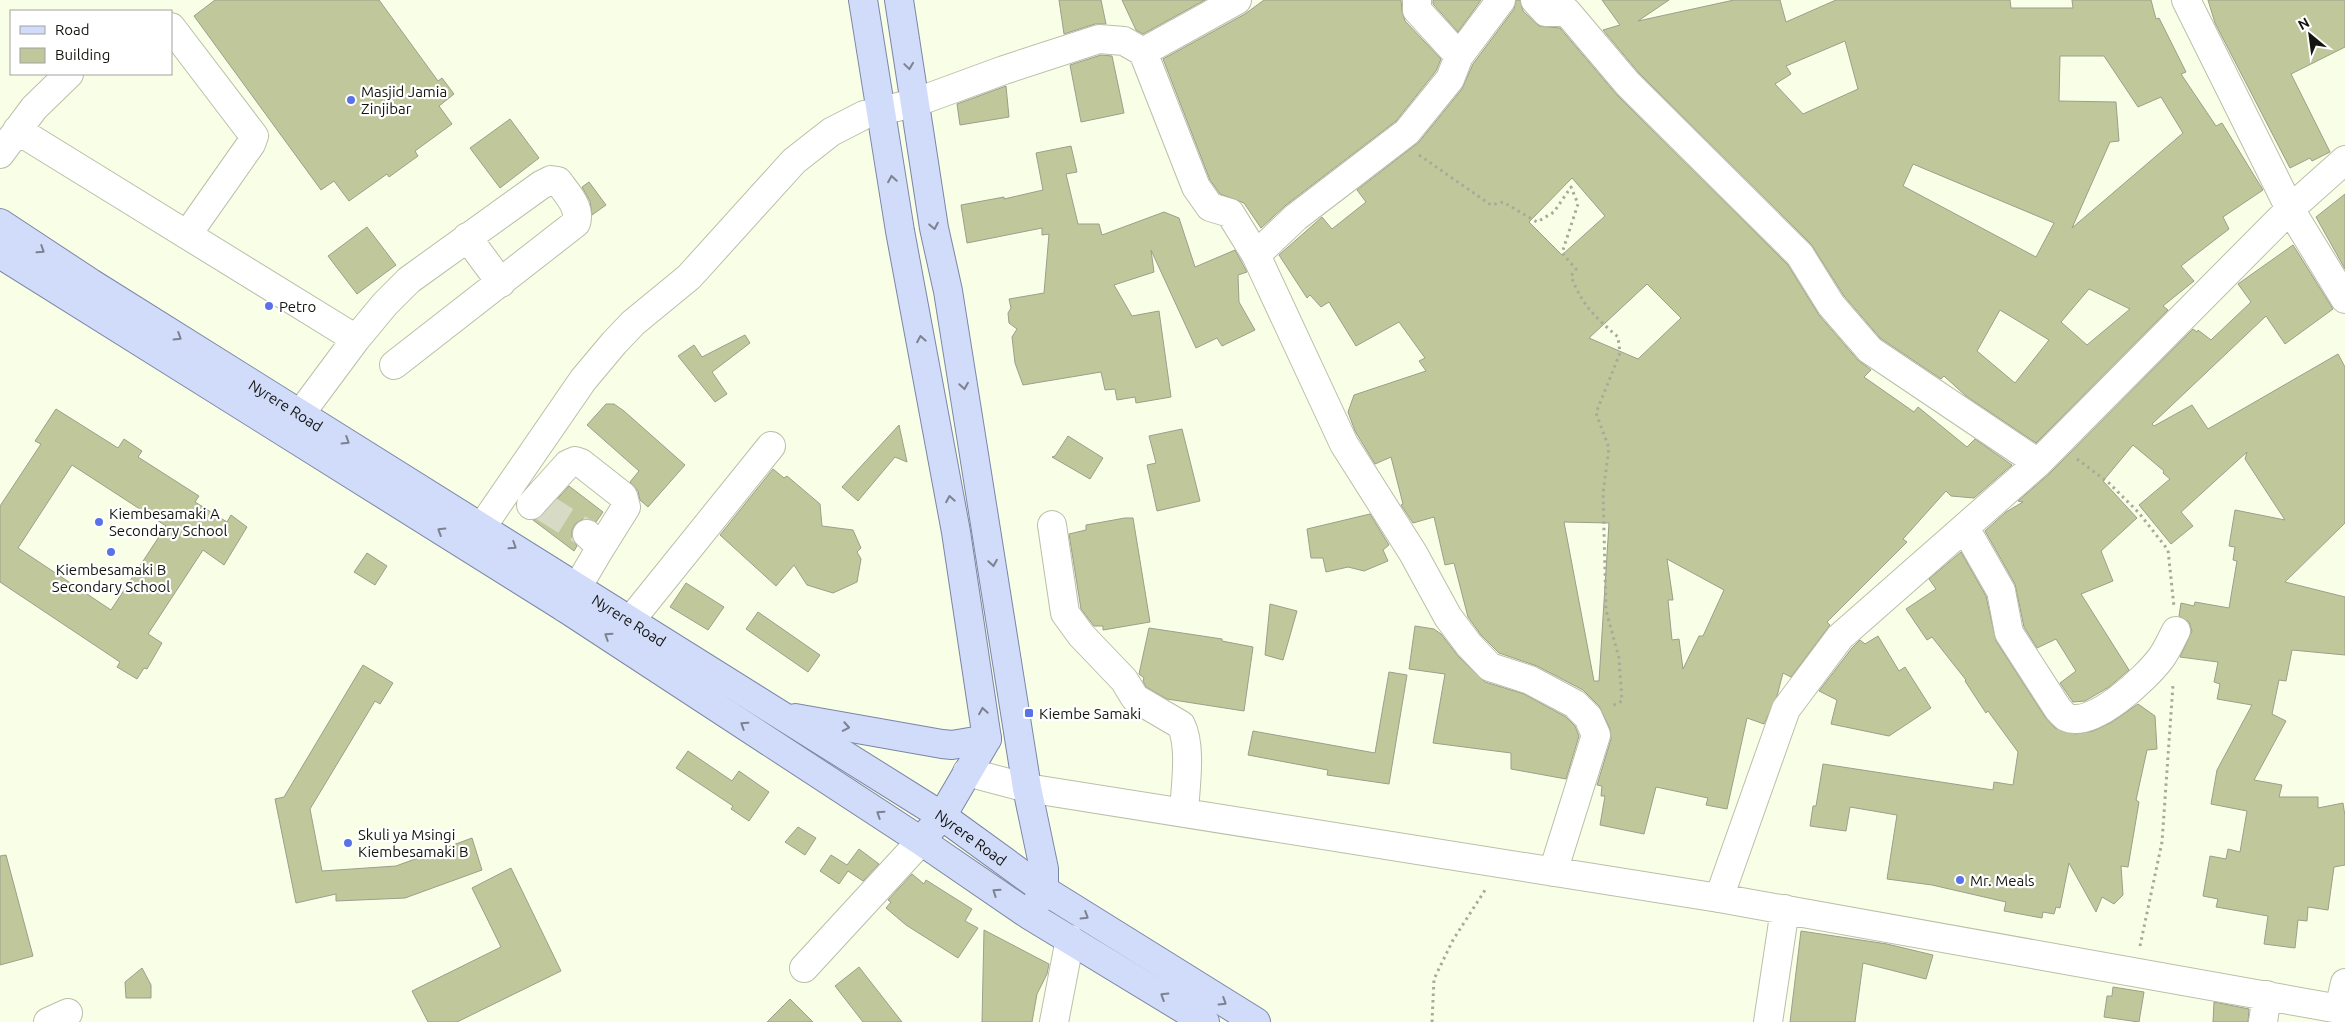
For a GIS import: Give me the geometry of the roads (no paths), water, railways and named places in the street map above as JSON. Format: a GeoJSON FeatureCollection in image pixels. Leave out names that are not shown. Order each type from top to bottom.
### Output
{"type":"FeatureCollection","features":[{"type":"Feature","properties":{"kind":"main road"},"geometry":{"type":"LineString","coordinates":[[863,0],[900,231],[956,532],[987,739],[942,816],[921,841]]}},
{"type":"Feature","properties":{"kind":"main road"},"geometry":{"type":"LineString","coordinates":[[899,0],[934,228],[948,290],[1027,788],[1044,869],[1044,890],[1029,915]]}},
{"type":"Feature","properties":{"kind":"main road"},"geometry":{"type":"LineString","coordinates":[[869,34],[904,30]]}},
{"type":"Feature","properties":{"kind":"main road","name":"Nyrere Road"},"geometry":{"type":"LineString","coordinates":[[0,223],[91,283],[301,413],[478,530],[571,598],[1029,915],[1205,1022]]}},
{"type":"Feature","properties":{"kind":"main road","name":"Nyrere Road"},"geometry":{"type":"LineString","coordinates":[[0,254],[478,530]]}},
{"type":"Feature","properties":{"kind":"main road"},"geometry":{"type":"LineString","coordinates":[[913,294],[948,290]]}},
{"type":"Feature","properties":{"kind":"main road"},"geometry":{"type":"LineString","coordinates":[[956,532],[987,530]]}},
{"type":"Feature","properties":{"kind":"main road","name":"Nyrere Road"},"geometry":{"type":"LineString","coordinates":[[571,598],[630,621],[942,816],[1044,890],[1256,1022]]}},
{"type":"Feature","properties":{"kind":"main road"},"geometry":{"type":"LineString","coordinates":[[781,716],[942,744],[952,745],[987,739]]}},
{"type":"Feature","properties":{"kind":"street"},"geometry":{"type":"LineString","coordinates":[[1144,52],[1237,0]]}},
{"type":"Feature","properties":{"kind":"street"},"geometry":{"type":"LineString","coordinates":[[1416,0],[1417,10],[1459,56]]}},
{"type":"Feature","properties":{"kind":"street"},"geometry":{"type":"LineString","coordinates":[[1256,255],[1296,217],[1407,132],[1450,80],[1459,56],[1501,0]]}},
{"type":"Feature","properties":{"kind":"street"},"geometry":{"type":"LineString","coordinates":[[1534,0],[1546,12],[1573,6],[1628,84],[1800,255],[1830,305],[1870,350],[2038,463]]}},
{"type":"Feature","properties":{"kind":"street"},"geometry":{"type":"LineString","coordinates":[[2186,0],[2290,209],[2345,298]]}},
{"type":"Feature","properties":{"kind":"street"},"geometry":{"type":"LineString","coordinates":[[172,28],[254,136],[251,144],[187,235]]}},
{"type":"Feature","properties":{"kind":"street"},"geometry":{"type":"LineString","coordinates":[[478,530],[583,380],[614,343],[689,277],[800,156],[842,125],[881,109],[914,103],[1004,70],[1100,39],[1124,41],[1144,52],[1196,187],[1210,207],[1230,213],[1256,255],[1344,444],[1413,553],[1448,617],[1490,667],[1530,680],[1575,704],[1588,718],[1596,735],[1553,872]]}},
{"type":"Feature","properties":{"kind":"street"},"geometry":{"type":"LineString","coordinates":[[0,154],[34,108],[68,75]]}},
{"type":"Feature","properties":{"kind":"street"},"geometry":{"type":"LineString","coordinates":[[17,130],[356,340]]}},
{"type":"Feature","properties":{"kind":"street"},"geometry":{"type":"LineString","coordinates":[[1719,898],[1786,709],[1840,637],[2038,463],[2290,209],[2345,160]]}},
{"type":"Feature","properties":{"kind":"street"},"geometry":{"type":"LineString","coordinates":[[301,413],[385,304],[410,280],[540,185],[551,180],[558,181],[577,208],[579,215],[576,223],[394,365]]}},
{"type":"Feature","properties":{"kind":"street"},"geometry":{"type":"LineString","coordinates":[[467,237],[501,283]]}},
{"type":"Feature","properties":{"kind":"street"},"geometry":{"type":"LineString","coordinates":[[630,621],[771,446]]}},
{"type":"Feature","properties":{"kind":"street"},"geometry":{"type":"LineString","coordinates":[[478,530],[537,506],[568,464],[575,461],[581,463],[623,496],[626,508],[594,540],[571,598]]}},
{"type":"Feature","properties":{"kind":"street"},"geometry":{"type":"LineString","coordinates":[[1052,525],[1065,613],[1081,635],[1124,680],[1135,698],[1181,726],[1184,732],[1186,744],[1184,813]]}},
{"type":"Feature","properties":{"kind":"street"},"geometry":{"type":"LineString","coordinates":[[1965,528],[2001,591],[2009,632],[2058,709],[2066,717],[2080,719],[2100,712],[2135,687],[2161,658],[2176,631]]}},
{"type":"Feature","properties":{"kind":"street"},"geometry":{"type":"LineString","coordinates":[[968,772],[1027,788],[1785,909],[2342,1010],[2345,983]]}},
{"type":"Feature","properties":{"kind":"street"},"geometry":{"type":"LineString","coordinates":[[804,968],[921,841]]}},
{"type":"Feature","properties":{"kind":"street"},"geometry":{"type":"LineString","coordinates":[[1768,1022],[1785,909]]}},
{"type":"Feature","properties":{"kind":"street"},"geometry":{"type":"LineString","coordinates":[[1054,1022],[1070,939]]}},
{"type":"Feature","properties":{"kind":"street"},"geometry":{"type":"LineString","coordinates":[[2263,1022],[2267,995]]}},
{"type":"Feature","properties":{"kind":"tunnel"},"geometry":{"type":"LineString","coordinates":[[542,506],[587,534]]}},
{"type":"Feature","properties":{"kind":"place","name":"Masjid Jamia Zinjibar"},"geometry":{"type":"Point","coordinates":[351,100]}},
{"type":"Feature","properties":{"kind":"place","name":"Petro"},"geometry":{"type":"Point","coordinates":[269,306]}},
{"type":"Feature","properties":{"kind":"place","name":"Kiembesamaki A Secondary School"},"geometry":{"type":"Point","coordinates":[99,522]}},
{"type":"Feature","properties":{"kind":"place","name":"Kiembesamaki B Secondary School"},"geometry":{"type":"Point","coordinates":[111,552]}},
{"type":"Feature","properties":{"kind":"place","name":"Kiembe Samaki"},"geometry":{"type":"Point","coordinates":[1029,713]}},
{"type":"Feature","properties":{"kind":"place","name":"Skuli ya Msingi Kiembesamaki B"},"geometry":{"type":"Point","coordinates":[348,843]}},
{"type":"Feature","properties":{"kind":"place","name":"Mr. Meals"},"geometry":{"type":"Point","coordinates":[1960,880]}}]}
